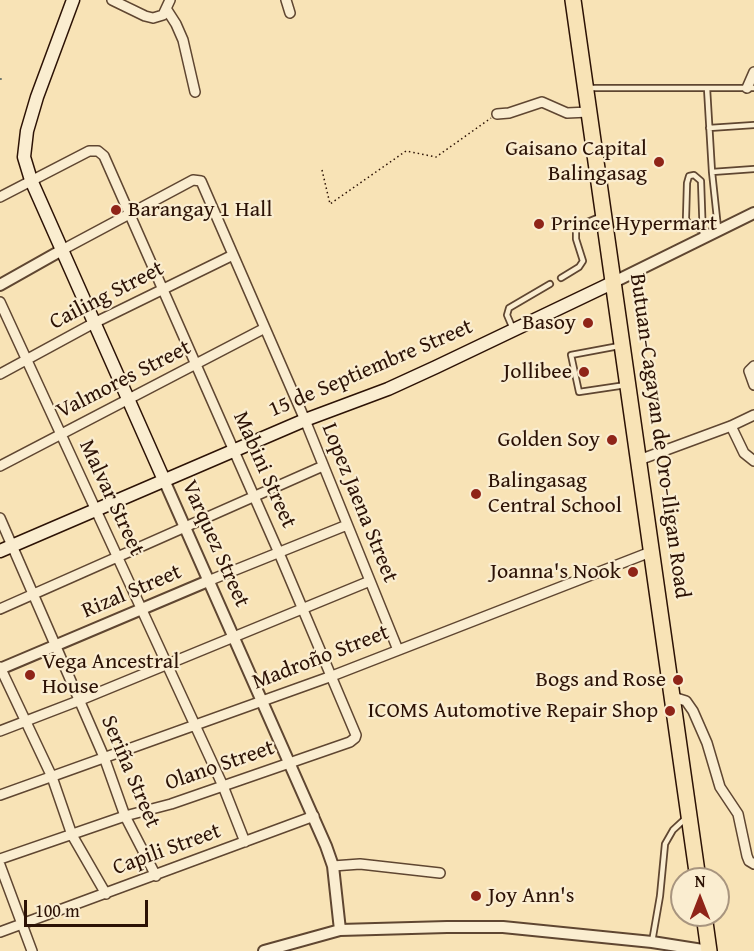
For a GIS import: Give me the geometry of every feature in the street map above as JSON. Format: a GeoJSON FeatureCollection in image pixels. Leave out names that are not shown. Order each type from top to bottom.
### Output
{"type":"FeatureCollection","features":[{"type":"Feature","properties":{"kind":"highway","name":"Butuan-Cagayan de Oro-Iligan Road"},"geometry":{"type":"LineString","coordinates":[[573,0],[696,867]]}},
{"type":"Feature","properties":{"kind":"highway"},"geometry":{"type":"LineString","coordinates":[[706,927],[709,951]]}},
{"type":"Feature","properties":{"kind":"main road","name":"Varquez Street"},"geometry":{"type":"LineString","coordinates":[[73,0],[27,131],[24,157],[30,180],[164,480]]}},
{"type":"Feature","properties":{"kind":"main road","name":"15 de Septiembre Street"},"geometry":{"type":"LineString","coordinates":[[0,551],[305,420],[388,389],[436,368],[614,282]]}},
{"type":"Feature","properties":{"kind":"street"},"geometry":{"type":"LineString","coordinates":[[112,0],[149,18],[158,18],[167,10],[171,0]]}},
{"type":"Feature","properties":{"kind":"street"},"geometry":{"type":"LineString","coordinates":[[286,0],[290,13]]}},
{"type":"Feature","properties":{"kind":"street"},"geometry":{"type":"LineString","coordinates":[[167,10],[183,40],[195,92]]}},
{"type":"Feature","properties":{"kind":"street"},"geometry":{"type":"LineString","coordinates":[[751,88],[754,72]]}},
{"type":"Feature","properties":{"kind":"street"},"geometry":{"type":"LineString","coordinates":[[497,114],[509,113],[542,102],[563,112],[589,112]]}},
{"type":"Feature","properties":{"kind":"street","name":"Mabini Street"},"geometry":{"type":"LineString","coordinates":[[30,180],[89,151],[98,151],[104,156],[356,732],[355,738],[350,742]]}},
{"type":"Feature","properties":{"kind":"street","name":"Lopez Jaena Street"},"geometry":{"type":"LineString","coordinates":[[130,213],[193,180],[199,179],[203,183],[305,420],[398,650]]}},
{"type":"Feature","properties":{"kind":"street"},"geometry":{"type":"LineString","coordinates":[[0,197],[30,180]]}},
{"type":"Feature","properties":{"kind":"street"},"geometry":{"type":"LineString","coordinates":[[0,285],[130,213]]}},
{"type":"Feature","properties":{"kind":"street","name":"15 de Septiembre Street"},"geometry":{"type":"LineString","coordinates":[[614,282],[703,234],[719,230],[754,213]]}},
{"type":"Feature","properties":{"kind":"street","name":"Cailing Street"},"geometry":{"type":"LineString","coordinates":[[0,375],[94,322],[233,255]]}},
{"type":"Feature","properties":{"kind":"street","name":"Malvar Street"},"geometry":{"type":"LineString","coordinates":[[0,302],[224,786],[245,842]]}},
{"type":"Feature","properties":{"kind":"street","name":"Valmores Street"},"geometry":{"type":"LineString","coordinates":[[0,466],[265,328]]}},
{"type":"Feature","properties":{"kind":"street"},"geometry":{"type":"LineString","coordinates":[[754,366],[749,371],[754,385]]}},
{"type":"Feature","properties":{"kind":"street"},"geometry":{"type":"LineString","coordinates":[[639,460],[731,426],[754,415]]}},
{"type":"Feature","properties":{"kind":"street"},"geometry":{"type":"LineString","coordinates":[[731,426],[744,453],[754,461]]}},
{"type":"Feature","properties":{"kind":"street"},"geometry":{"type":"LineString","coordinates":[[0,609],[323,466]]}},
{"type":"Feature","properties":{"kind":"street","name":"Varquez Street"},"geometry":{"type":"LineString","coordinates":[[164,480],[314,816],[333,866],[340,930]]}},
{"type":"Feature","properties":{"kind":"street","name":"Seriña Street"},"geometry":{"type":"LineString","coordinates":[[0,518],[104,758],[125,816],[156,876]]}},
{"type":"Feature","properties":{"kind":"street","name":"Rizal Street"},"geometry":{"type":"LineString","coordinates":[[0,668],[346,525]]}},
{"type":"Feature","properties":{"kind":"street","name":"Madroño Street"},"geometry":{"type":"LineString","coordinates":[[0,795],[332,676],[653,551]]}},
{"type":"Feature","properties":{"kind":"street"},"geometry":{"type":"LineString","coordinates":[[0,731],[370,581]]}},
{"type":"Feature","properties":{"kind":"street"},"geometry":{"type":"LineString","coordinates":[[0,668],[52,777],[72,835],[106,894]]}},
{"type":"Feature","properties":{"kind":"street"},"geometry":{"type":"LineString","coordinates":[[672,697],[686,701],[693,711],[720,787],[738,814],[747,856],[754,864]]}},
{"type":"Feature","properties":{"kind":"street","name":"Olano Street"},"geometry":{"type":"LineString","coordinates":[[0,859],[125,816],[171,804],[350,742]]}},
{"type":"Feature","properties":{"kind":"street","name":"Capili Street"},"geometry":{"type":"LineString","coordinates":[[0,932],[314,816]]}},
{"type":"Feature","properties":{"kind":"street"},"geometry":{"type":"LineString","coordinates":[[333,866],[360,864],[440,873]]}},
{"type":"Feature","properties":{"kind":"street"},"geometry":{"type":"LineString","coordinates":[[0,865],[32,951]]}},
{"type":"Feature","properties":{"kind":"street"},"geometry":{"type":"LineString","coordinates":[[264,951],[340,930],[503,927],[709,951]]}},
{"type":"Feature","properties":{"kind":"lane"},"geometry":{"type":"LineString","coordinates":[[707,87],[712,172],[719,230]]}},
{"type":"Feature","properties":{"kind":"lane"},"geometry":{"type":"LineString","coordinates":[[586,88],[751,88]]}},
{"type":"Feature","properties":{"kind":"lane"},"geometry":{"type":"LineString","coordinates":[[709,128],[754,125]]}},
{"type":"Feature","properties":{"kind":"lane"},"geometry":{"type":"LineString","coordinates":[[712,172],[754,169]]}},
{"type":"Feature","properties":{"kind":"lane"},"geometry":{"type":"LineString","coordinates":[[694,175],[700,181],[703,234],[687,222],[686,218],[687,183],[689,176],[694,175]]}},
{"type":"Feature","properties":{"kind":"lane"},"geometry":{"type":"LineString","coordinates":[[561,278],[579,267],[583,261],[576,239],[576,231],[580,225],[604,215]]}},
{"type":"Feature","properties":{"kind":"lane"},"geometry":{"type":"LineString","coordinates":[[513,329],[507,315],[509,308],[550,284]]}},
{"type":"Feature","properties":{"kind":"lane"},"geometry":{"type":"LineString","coordinates":[[623,346],[571,355],[579,392],[628,385]]}},
{"type":"Feature","properties":{"kind":"lane"},"geometry":{"type":"LineString","coordinates":[[659,946],[660,896],[665,844],[673,830],[689,815]]}},
{"type":"Feature","properties":{"kind":"path"},"geometry":{"type":"LineString","coordinates":[[322,170],[330,204],[406,151],[435,157],[497,114]]}},
{"type":"Feature","properties":{"kind":"place","name":"Gaisano Capital Balingasag"},"geometry":{"type":"Point","coordinates":[659,162]}},
{"type":"Feature","properties":{"kind":"place","name":"Barangay 1 Hall"},"geometry":{"type":"Point","coordinates":[116,210]}},
{"type":"Feature","properties":{"kind":"place","name":"Prince Hypermart"},"geometry":{"type":"Point","coordinates":[539,224]}},
{"type":"Feature","properties":{"kind":"place","name":"Basoy"},"geometry":{"type":"Point","coordinates":[588,323]}},
{"type":"Feature","properties":{"kind":"place","name":"Jollibee"},"geometry":{"type":"Point","coordinates":[584,372]}},
{"type":"Feature","properties":{"kind":"place","name":"Golden Soy"},"geometry":{"type":"Point","coordinates":[612,440]}},
{"type":"Feature","properties":{"kind":"place","name":"Balingasag Central School"},"geometry":{"type":"Point","coordinates":[476,494]}},
{"type":"Feature","properties":{"kind":"place","name":"Joanna's Nook"},"geometry":{"type":"Point","coordinates":[633,572]}},
{"type":"Feature","properties":{"kind":"place","name":"Vega Ancestral House"},"geometry":{"type":"Point","coordinates":[30,675]}},
{"type":"Feature","properties":{"kind":"place","name":"Bogs and Rose"},"geometry":{"type":"Point","coordinates":[678,680]}},
{"type":"Feature","properties":{"kind":"place","name":"ICOMS Automotive Repair Shop"},"geometry":{"type":"Point","coordinates":[670,711]}},
{"type":"Feature","properties":{"kind":"place","name":"Joy Ann's"},"geometry":{"type":"Point","coordinates":[476,896]}}]}
